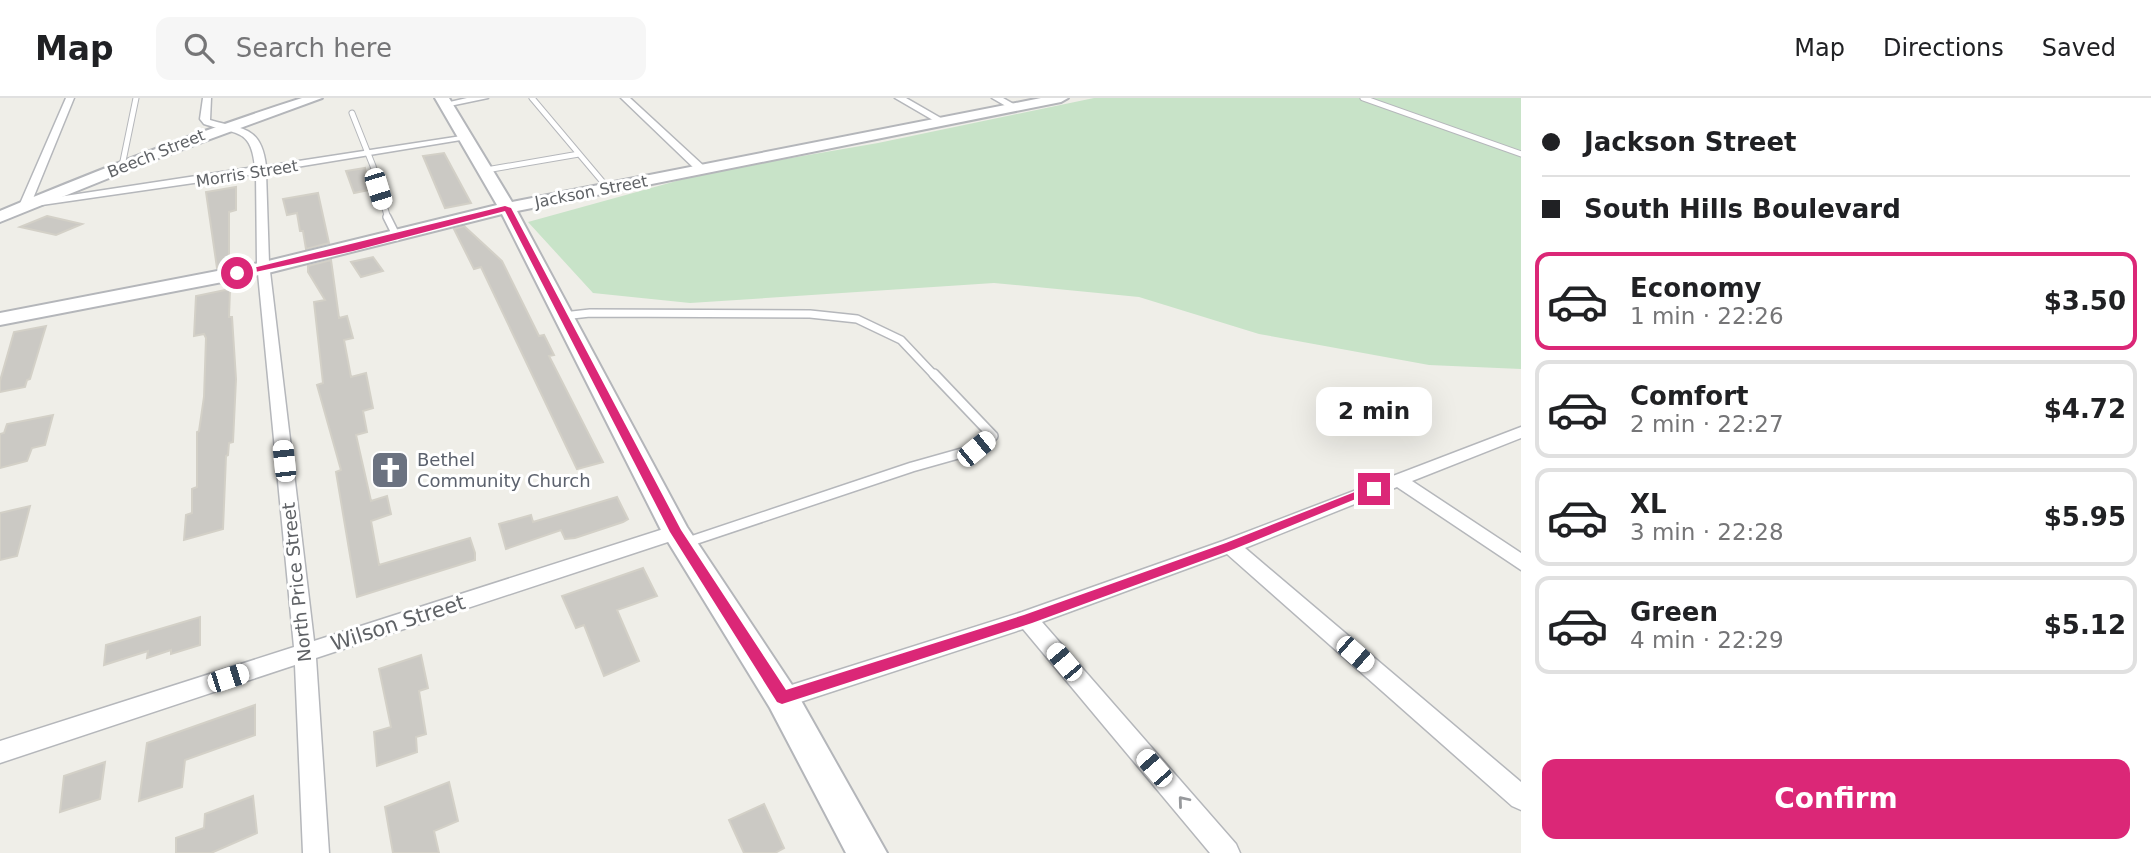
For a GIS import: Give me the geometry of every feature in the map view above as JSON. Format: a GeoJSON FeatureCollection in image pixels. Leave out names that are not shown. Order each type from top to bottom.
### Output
{"type":"FeatureCollection","features":[{"type":"Feature","properties":{"kind":"street"},"geometry":{"type":"LineString","coordinates":[[25,206],[70,98]]}},
{"type":"Feature","properties":{"kind":"street"},"geometry":{"type":"LineString","coordinates":[[206,98],[205,119],[221,127]]}},
{"type":"Feature","properties":{"kind":"street","name":"Beech Street"},"geometry":{"type":"LineString","coordinates":[[0,217],[221,127],[293,101],[315,98]]}},
{"type":"Feature","properties":{"kind":"street"},"geometry":{"type":"LineString","coordinates":[[484,98],[443,101],[468,138],[507,208],[680,538],[782,698],[867,853]]}},
{"type":"Feature","properties":{"kind":"street"},"geometry":{"type":"LineString","coordinates":[[625,98],[701,169]]}},
{"type":"Feature","properties":{"kind":"street"},"geometry":{"type":"LineString","coordinates":[[899,98],[941,121]]}},
{"type":"Feature","properties":{"kind":"street"},"geometry":{"type":"LineString","coordinates":[[996,98],[1014,107]]}},
{"type":"Feature","properties":{"kind":"street","name":"Jackson Street"},"geometry":{"type":"LineString","coordinates":[[0,319],[264,268],[507,208],[607,187],[1061,98]]}},
{"type":"Feature","properties":{"kind":"street","name":"North Price Street"},"geometry":{"type":"LineString","coordinates":[[221,127],[240,131],[255,139],[261,171],[264,268],[304,654],[316,853]]}},
{"type":"Feature","properties":{"kind":"street","name":"Morris Street"},"geometry":{"type":"LineString","coordinates":[[25,206],[468,138]]}},
{"type":"Feature","properties":{"kind":"street"},"geometry":{"type":"LineString","coordinates":[[782,698],[1027,619],[1230,546],[1521,432]]}},
{"type":"Feature","properties":{"kind":"street"},"geometry":{"type":"LineString","coordinates":[[1398,480],[1521,563]]}},
{"type":"Feature","properties":{"kind":"street","name":"Wilson Street"},"geometry":{"type":"LineString","coordinates":[[0,752],[304,654],[680,538]]}},
{"type":"Feature","properties":{"kind":"street"},"geometry":{"type":"LineString","coordinates":[[1230,546],[1521,798]]}},
{"type":"Feature","properties":{"kind":"street"},"geometry":{"type":"LineString","coordinates":[[1027,619],[1227,853]]}},
{"type":"Feature","properties":{"kind":"lane"},"geometry":{"type":"LineString","coordinates":[[122,166],[136,98]]}},
{"type":"Feature","properties":{"kind":"lane"},"geometry":{"type":"LineString","coordinates":[[532,98],[607,187]]}},
{"type":"Feature","properties":{"kind":"lane"},"geometry":{"type":"LineString","coordinates":[[1363,98],[1521,154]]}},
{"type":"Feature","properties":{"kind":"lane"},"geometry":{"type":"LineString","coordinates":[[352,113],[368,154],[384,211],[397,237]]}},
{"type":"Feature","properties":{"kind":"lane"},"geometry":{"type":"LineString","coordinates":[[484,167],[579,154]]}},
{"type":"Feature","properties":{"kind":"lane"},"geometry":{"type":"LineString","coordinates":[[563,316],[590,313],[774,313],[857,320],[901,340],[993,436],[976,449],[680,538]]}},
{"type":"Feature","properties":{"kind":"green space"},"geometry":{"type":"Polygon","coordinates":[[[1094,98],[1521,98],[1521,369],[1429,365],[1259,334],[1139,297],[994,283],[690,303],[593,293],[528,222],[709,172],[878,143],[1094,98]]]}},
{"type":"Feature","properties":{"kind":"building"},"geometry":{"type":"Polygon","coordinates":[[[444,153],[471,203],[445,208],[423,156],[444,153]]]}},
{"type":"Feature","properties":{"kind":"building"},"geometry":{"type":"Polygon","coordinates":[[[365,168],[369,190],[354,193],[346,171],[365,168]]]}},
{"type":"Feature","properties":{"kind":"building"},"geometry":{"type":"Polygon","coordinates":[[[236,187],[236,210],[229,212],[229,266],[217,268],[206,192],[236,187]]]}},
{"type":"Feature","properties":{"kind":"building"},"geometry":{"type":"Polygon","coordinates":[[[318,193],[329,243],[306,249],[297,213],[287,215],[283,199],[318,193]]]}},
{"type":"Feature","properties":{"kind":"building"},"geometry":{"type":"Polygon","coordinates":[[[47,216],[82,224],[56,235],[20,227],[47,216]]]}},
{"type":"Feature","properties":{"kind":"building"},"geometry":{"type":"Polygon","coordinates":[[[464,226],[502,261],[539,336],[544,335],[554,355],[549,356],[603,462],[577,469],[481,267],[474,269],[454,229],[464,226]]]}},
{"type":"Feature","properties":{"kind":"building"},"geometry":{"type":"Polygon","coordinates":[[[373,257],[383,271],[361,277],[351,262],[373,257]]]}},
{"type":"Feature","properties":{"kind":"building"},"geometry":{"type":"Polygon","coordinates":[[[331,260],[339,318],[347,316],[353,338],[344,340],[351,377],[366,373],[373,408],[363,411],[367,432],[356,435],[371,501],[387,496],[391,514],[371,521],[379,565],[470,538],[475,553],[475,560],[357,597],[336,472],[341,470],[317,385],[323,383],[314,302],[325,300],[308,272],[308,266],[331,260]]]}},
{"type":"Feature","properties":{"kind":"building"},"geometry":{"type":"Polygon","coordinates":[[[230,289],[229,317],[232,317],[236,379],[233,442],[229,443],[226,456],[223,529],[184,540],[186,515],[192,513],[192,489],[197,487],[197,432],[204,397],[206,338],[204,334],[194,336],[196,296],[230,289]]]}},
{"type":"Feature","properties":{"kind":"building"},"geometry":{"type":"Polygon","coordinates":[[[46,326],[30,379],[25,387],[0,392],[0,381],[14,332],[46,326]]]}},
{"type":"Feature","properties":{"kind":"building"},"geometry":{"type":"Polygon","coordinates":[[[53,415],[45,445],[32,448],[27,461],[0,468],[0,434],[4,433],[7,424],[53,415]]]}},
{"type":"Feature","properties":{"kind":"building"},"geometry":{"type":"Polygon","coordinates":[[[617,497],[628,519],[623,522],[575,538],[565,539],[561,530],[506,549],[499,524],[531,515],[533,522],[617,497]]]}},
{"type":"Feature","properties":{"kind":"building"},"geometry":{"type":"Polygon","coordinates":[[[30,506],[17,556],[0,560],[0,513],[30,506]]]}},
{"type":"Feature","properties":{"kind":"building"},"geometry":{"type":"Polygon","coordinates":[[[643,568],[657,596],[617,610],[639,661],[604,676],[584,625],[576,628],[562,596],[643,568]]]}},
{"type":"Feature","properties":{"kind":"building"},"geometry":{"type":"Polygon","coordinates":[[[200,617],[200,645],[147,658],[148,651],[104,665],[106,645],[200,617]]]}},
{"type":"Feature","properties":{"kind":"building"},"geometry":{"type":"Polygon","coordinates":[[[421,655],[428,688],[419,691],[426,734],[416,737],[417,752],[377,766],[374,732],[391,727],[379,669],[421,655]]]}},
{"type":"Feature","properties":{"kind":"building"},"geometry":{"type":"Polygon","coordinates":[[[255,705],[255,735],[185,760],[182,787],[139,801],[147,743],[255,705]]]}},
{"type":"Feature","properties":{"kind":"building"},"geometry":{"type":"Polygon","coordinates":[[[105,762],[100,799],[60,812],[64,776],[105,762]]]}},
{"type":"Feature","properties":{"kind":"building"},"geometry":{"type":"Polygon","coordinates":[[[449,782],[458,821],[434,831],[439,853],[393,853],[385,807],[449,782]]]}},
{"type":"Feature","properties":{"kind":"building"},"geometry":{"type":"Polygon","coordinates":[[[253,796],[257,833],[211,853],[176,853],[176,838],[204,828],[205,814],[253,796]]]}},
{"type":"Feature","properties":{"kind":"building"},"geometry":{"type":"Polygon","coordinates":[[[764,804],[784,848],[775,853],[744,853],[729,820],[764,804]]]}},
{"type":"Feature","properties":{"kind":"place","name":"Bethel Community Church"},"geometry":{"type":"Point","coordinates":[390,470]}},
{"type":"Feature","properties":{"kind":"route"},"geometry":{"type":"LineString","coordinates":[[237,273],[353,248],[507,208],[676,532],[782,698],[1027,619],[1230,546],[1374,489]]}}]}
